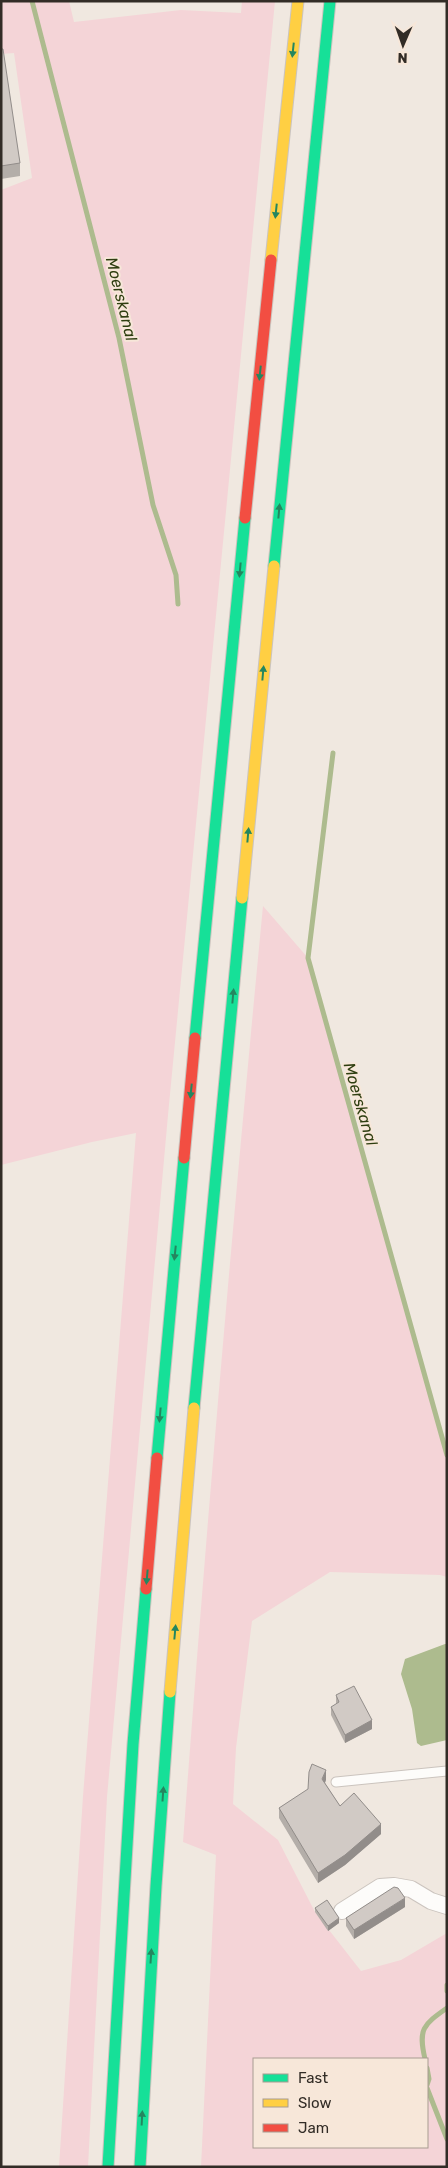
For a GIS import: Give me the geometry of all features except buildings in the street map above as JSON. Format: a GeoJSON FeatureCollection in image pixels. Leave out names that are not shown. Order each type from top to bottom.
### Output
{"type":"FeatureCollection","features":[{"type":"Feature","properties":{"kind":"highway"},"geometry":{"type":"LineString","coordinates":[[108,2167],[133,1744],[166,1347],[247,495],[298,1]]}},
{"type":"Feature","properties":{"kind":"highway"},"geometry":{"type":"LineString","coordinates":[[140,2167],[146,2037],[166,1742],[198,1353],[330,1]]}},
{"type":"Feature","properties":{"kind":"street"},"geometry":{"type":"LineString","coordinates":[[342,1911],[380,1887],[411,1890],[432,1901],[447,1906]]}},
{"type":"Feature","properties":{"kind":"lane"},"geometry":{"type":"LineString","coordinates":[[336,1782],[447,1771]]}},
{"type":"Feature","properties":{"kind":"shaded area"},"geometry":{"type":"Polygon","coordinates":[[[1,1],[69,1],[74,22],[181,10],[241,13],[242,1],[275,1],[168,1115],[107,1797],[88,2167],[59,2167],[83,1796],[136,1133],[1,1165],[1,190],[32,178],[14,53],[1,54],[1,1]]]}},
{"type":"Feature","properties":{"kind":"shaded area"},"geometry":{"type":"Polygon","coordinates":[[[263,906],[308,958],[447,1455],[447,1577],[440,1575],[330,1572],[252,1621],[236,1748],[233,1804],[278,1840],[315,1912],[361,1971],[401,1960],[447,1933],[447,2167],[201,2167],[216,1855],[183,1842],[231,1257],[263,906]]]}},
{"type":"Feature","properties":{"kind":"shaded area"},"geometry":{"type":"Polygon","coordinates":[[[447,1644],[447,1740],[421,1746],[417,1743],[412,1709],[401,1674],[405,1659],[447,1644]]]}},
{"type":"Feature","properties":{"kind":"waterway","name":"Moerskanal"},"geometry":{"type":"LineString","coordinates":[[32,1],[119,338],[153,505],[176,575],[178,604]]}},
{"type":"Feature","properties":{"kind":"waterway","name":"Moerskanal"},"geometry":{"type":"LineString","coordinates":[[333,753],[308,958],[447,1455]]}},
{"type":"Feature","properties":{"kind":"waterway","name":"Moerskanal"},"geometry":{"type":"LineString","coordinates":[[447,1985],[447,1991]]}},
{"type":"Feature","properties":{"kind":"waterway","name":"Moerskanal"},"geometry":{"type":"LineString","coordinates":[[425,2058],[422,2041],[424,2029],[432,2019],[447,2008]]}},
{"type":"Feature","properties":{"kind":"waterway","name":"Moerskanal"},"geometry":{"type":"LineString","coordinates":[[428,2074],[428,2082]]}},
{"type":"Feature","properties":{"kind":"waterway","name":"Moerskanal"},"geometry":{"type":"LineString","coordinates":[[428,2091],[447,2139]]}},
{"type":"Feature","properties":{"kind":"traffic: fast"},"geometry":{"type":"LineString","coordinates":[[274,566],[330,1]]}},
{"type":"Feature","properties":{"kind":"traffic: fast"},"geometry":{"type":"LineString","coordinates":[[195,1038],[245,518]]}},
{"type":"Feature","properties":{"kind":"traffic: fast"},"geometry":{"type":"LineString","coordinates":[[194,1408],[242,898]]}},
{"type":"Feature","properties":{"kind":"traffic: fast"},"geometry":{"type":"LineString","coordinates":[[157,1458],[184,1158]]}},
{"type":"Feature","properties":{"kind":"traffic: fast"},"geometry":{"type":"LineString","coordinates":[[108,2167],[133,1744],[146,1589]]}},
{"type":"Feature","properties":{"kind":"traffic: fast"},"geometry":{"type":"LineString","coordinates":[[140,2167],[156,1886],[170,1692]]}},
{"type":"Feature","properties":{"kind":"traffic: slow"},"geometry":{"type":"LineString","coordinates":[[271,260],[298,1]]}},
{"type":"Feature","properties":{"kind":"traffic: slow"},"geometry":{"type":"LineString","coordinates":[[242,898],[274,566]]}},
{"type":"Feature","properties":{"kind":"traffic: slow"},"geometry":{"type":"LineString","coordinates":[[170,1692],[194,1408]]}},
{"type":"Feature","properties":{"kind":"traffic: jam"},"geometry":{"type":"LineString","coordinates":[[245,518],[271,260]]}},
{"type":"Feature","properties":{"kind":"traffic: jam"},"geometry":{"type":"LineString","coordinates":[[184,1158],[195,1038]]}},
{"type":"Feature","properties":{"kind":"traffic: jam"},"geometry":{"type":"LineString","coordinates":[[146,1589],[157,1458]]}}]}
